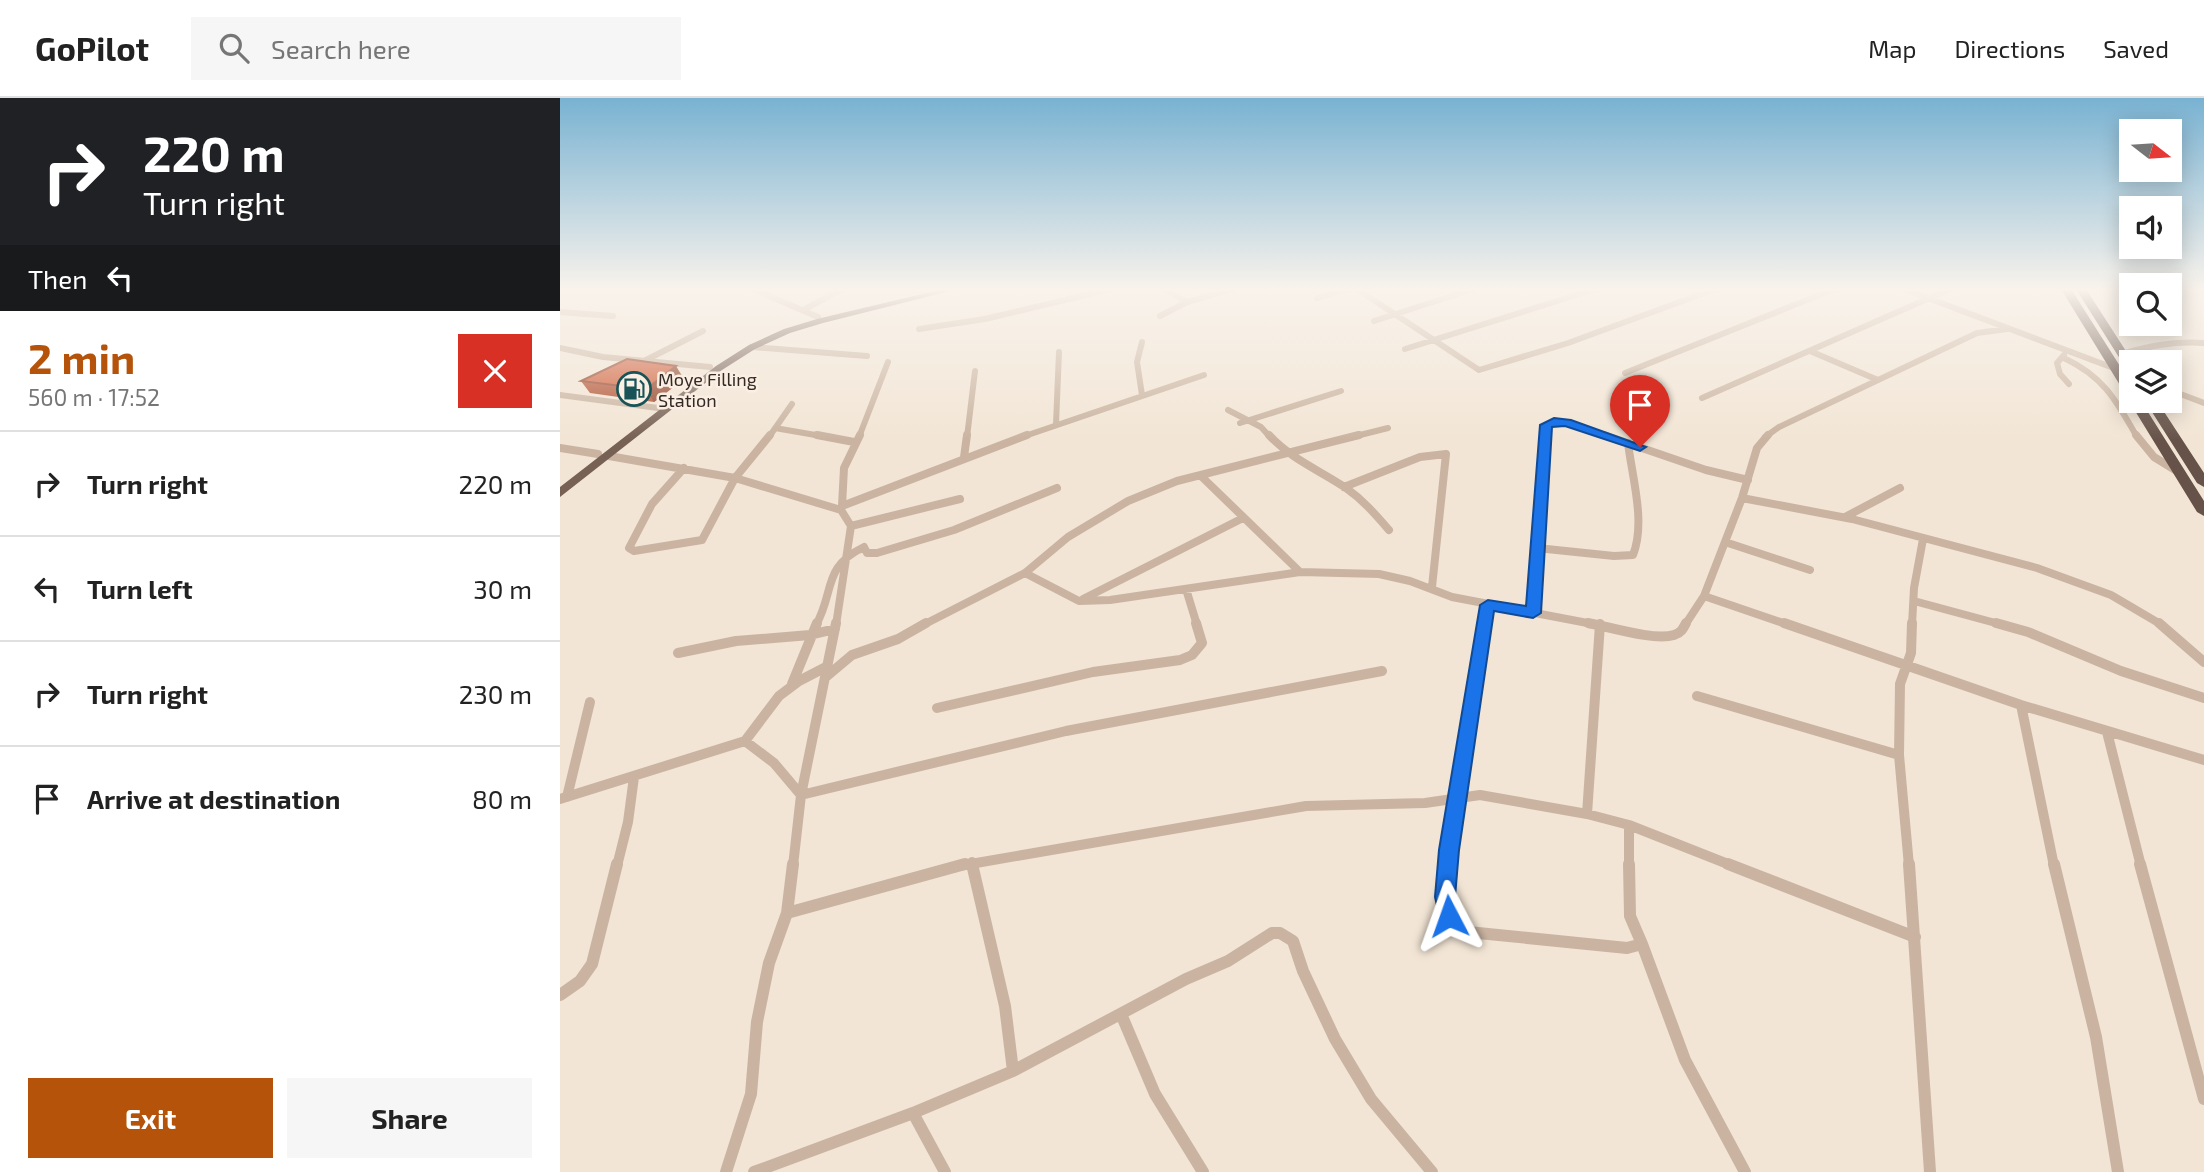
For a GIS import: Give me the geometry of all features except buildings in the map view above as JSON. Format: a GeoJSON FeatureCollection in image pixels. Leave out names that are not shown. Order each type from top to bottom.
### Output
{"type":"FeatureCollection","features":[{"type":"Feature","properties":{"kind":"highway"},"geometry":{"type":"LineString","coordinates":[[2097,339],[2119,374]]}},
{"type":"Feature","properties":{"kind":"highway"},"geometry":{"type":"LineString","coordinates":[[2142,413],[2204,512]]}},
{"type":"Feature","properties":{"kind":"highway"},"geometry":{"type":"LineString","coordinates":[[2159,413],[2204,483]]}},
{"type":"Feature","properties":{"kind":"main road"},"geometry":{"type":"LineString","coordinates":[[560,492],[710,367],[755,339]]}},
{"type":"Feature","properties":{"kind":"main road"},"geometry":{"type":"LineString","coordinates":[[560,482],[603,455],[719,368],[769,339]]}},
{"type":"Feature","properties":{"kind":"street"},"geometry":{"type":"LineString","coordinates":[[645,361],[687,339]]}},
{"type":"Feature","properties":{"kind":"street"},"geometry":{"type":"LineString","coordinates":[[1433,339],[1479,370],[1579,339]]}},
{"type":"Feature","properties":{"kind":"street"},"geometry":{"type":"LineString","coordinates":[[1405,349],[1442,339]]}},
{"type":"Feature","properties":{"kind":"street"},"geometry":{"type":"LineString","coordinates":[[1625,373],[1710,339]]}},
{"type":"Feature","properties":{"kind":"street"},"geometry":{"type":"LineString","coordinates":[[1702,398],[1837,339]]}},
{"type":"Feature","properties":{"kind":"street"},"geometry":{"type":"LineString","coordinates":[[1025,573],[1079,601],[1110,600],[1300,572],[1379,574],[1432,587],[1452,597],[1488,605],[1651,635],[1672,636],[1681,632],[1704,596],[1742,498],[1757,448],[1763,439],[1779,427],[1964,339]]}},
{"type":"Feature","properties":{"kind":"street"},"geometry":{"type":"LineString","coordinates":[[2030,339],[2065,354],[2119,370]]}},
{"type":"Feature","properties":{"kind":"street"},"geometry":{"type":"LineString","coordinates":[[1142,342],[1137,362],[1142,396]]}},
{"type":"Feature","properties":{"kind":"street"},"geometry":{"type":"LineString","coordinates":[[2134,350],[2138,346],[2150,347],[2162,342],[2204,343]]}},
{"type":"Feature","properties":{"kind":"street"},"geometry":{"type":"LineString","coordinates":[[2191,342],[2204,349]]}},
{"type":"Feature","properties":{"kind":"street"},"geometry":{"type":"LineString","coordinates":[[752,347],[867,356]]}},
{"type":"Feature","properties":{"kind":"street"},"geometry":{"type":"LineString","coordinates":[[560,348],[603,357],[710,367]]}},
{"type":"Feature","properties":{"kind":"street"},"geometry":{"type":"LineString","coordinates":[[1810,351],[1878,380]]}},
{"type":"Feature","properties":{"kind":"street"},"geometry":{"type":"LineString","coordinates":[[1056,424],[1059,352]]}},
{"type":"Feature","properties":{"kind":"street"},"geometry":{"type":"LineString","coordinates":[[2065,354],[2057,367],[2069,384]]}},
{"type":"Feature","properties":{"kind":"street"},"geometry":{"type":"LineString","coordinates":[[2065,354],[2094,374],[2120,406],[2148,453],[2157,462],[2180,473]]}},
{"type":"Feature","properties":{"kind":"street"},"geometry":{"type":"LineString","coordinates":[[726,1172],[751,1094],[757,1022],[768,963],[787,913],[802,794],[835,629],[851,526],[841,508],[841,475],[854,442],[867,421],[888,362]]}},
{"type":"Feature","properties":{"kind":"street"},"geometry":{"type":"LineString","coordinates":[[964,457],[975,371]]}},
{"type":"Feature","properties":{"kind":"street"},"geometry":{"type":"LineString","coordinates":[[560,448],[735,478],[841,508],[964,457],[1204,375]]}},
{"type":"Feature","properties":{"kind":"street"},"geometry":{"type":"LineString","coordinates":[[1240,423],[1340,391]]}},
{"type":"Feature","properties":{"kind":"street"},"geometry":{"type":"LineString","coordinates":[[560,395],[658,408]]}},
{"type":"Feature","properties":{"kind":"street"},"geometry":{"type":"LineString","coordinates":[[2182,395],[2204,403]]}},
{"type":"Feature","properties":{"kind":"street"},"geometry":{"type":"LineString","coordinates":[[684,468],[652,504],[629,548],[634,551],[702,540],[735,478],[792,404]]}},
{"type":"Feature","properties":{"kind":"street"},"geometry":{"type":"LineString","coordinates":[[1228,410],[1261,427],[1290,455],[1344,487],[1378,514],[1390,530]]}},
{"type":"Feature","properties":{"kind":"street"},"geometry":{"type":"LineString","coordinates":[[1533,613],[1546,425],[1554,422],[1567,423],[1706,470],[1748,480]]}},
{"type":"Feature","properties":{"kind":"street"},"geometry":{"type":"LineString","coordinates":[[775,428],[854,442]]}},
{"type":"Feature","properties":{"kind":"street"},"geometry":{"type":"LineString","coordinates":[[564,798],[746,741],[766,709],[792,684],[852,655],[898,639],[970,599],[1025,573],[1060,543],[1128,501],[1177,481],[1290,455],[1388,428]]}},
{"type":"Feature","properties":{"kind":"street"},"geometry":{"type":"LineString","coordinates":[[1537,548],[1614,556],[1633,555],[1639,539],[1628,443]]}},
{"type":"Feature","properties":{"kind":"street"},"geometry":{"type":"LineString","coordinates":[[1344,487],[1420,457],[1446,454],[1432,587]]}},
{"type":"Feature","properties":{"kind":"street"},"geometry":{"type":"LineString","coordinates":[[1200,476],[1273,543],[1300,572]]}},
{"type":"Feature","properties":{"kind":"street"},"geometry":{"type":"LineString","coordinates":[[792,684],[810,635],[823,612],[831,576],[847,555],[863,547],[867,553],[877,552],[954,530],[1057,488]]}},
{"type":"Feature","properties":{"kind":"street"},"geometry":{"type":"LineString","coordinates":[[1845,517],[1900,488]]}},
{"type":"Feature","properties":{"kind":"street"},"geometry":{"type":"LineString","coordinates":[[1742,498],[1845,517],[2021,564],[2084,584],[2123,600],[2164,625],[2204,662]]}},
{"type":"Feature","properties":{"kind":"street"},"geometry":{"type":"LineString","coordinates":[[851,526],[960,499]]}},
{"type":"Feature","properties":{"kind":"street"},"geometry":{"type":"LineString","coordinates":[[1079,601],[1243,518]]}},
{"type":"Feature","properties":{"kind":"street"},"geometry":{"type":"LineString","coordinates":[[1923,539],[1914,601],[1911,653],[1900,684],[1899,755],[1915,937],[1930,1172]]}},
{"type":"Feature","properties":{"kind":"street"},"geometry":{"type":"LineString","coordinates":[[1725,542],[1810,570]]}},
{"type":"Feature","properties":{"kind":"street"},"geometry":{"type":"LineString","coordinates":[[937,708],[1093,672],[1180,660],[1192,655],[1202,643],[1186,589]]}},
{"type":"Feature","properties":{"kind":"street"},"geometry":{"type":"LineString","coordinates":[[1704,596],[2021,705],[2204,760]]}},
{"type":"Feature","properties":{"kind":"street"},"geometry":{"type":"LineString","coordinates":[[1914,601],[2028,632],[2121,671],[2204,698]]}},
{"type":"Feature","properties":{"kind":"street"},"geometry":{"type":"LineString","coordinates":[[1488,605],[1456,800],[1445,897],[1449,916],[1457,927],[1468,932],[1517,935],[1588,946],[1627,947],[1643,944]]}},
{"type":"Feature","properties":{"kind":"street"},"geometry":{"type":"LineString","coordinates":[[1587,814],[1600,624]]}},
{"type":"Feature","properties":{"kind":"street"},"geometry":{"type":"LineString","coordinates":[[678,653],[736,641],[810,635],[835,629]]}},
{"type":"Feature","properties":{"kind":"street"},"geometry":{"type":"LineString","coordinates":[[828,666],[852,655]]}},
{"type":"Feature","properties":{"kind":"street"},"geometry":{"type":"LineString","coordinates":[[802,794],[1066,731],[1382,671]]}},
{"type":"Feature","properties":{"kind":"street"},"geometry":{"type":"LineString","coordinates":[[1697,696],[1899,755]]}},
{"type":"Feature","properties":{"kind":"street"},"geometry":{"type":"LineString","coordinates":[[564,798],[590,702]]}},
{"type":"Feature","properties":{"kind":"street"},"geometry":{"type":"LineString","coordinates":[[2021,705],[2057,878],[2096,1037],[2118,1172]]}},
{"type":"Feature","properties":{"kind":"street"},"geometry":{"type":"LineString","coordinates":[[2107,732],[2138,859],[2204,1099]]}},
{"type":"Feature","properties":{"kind":"street"},"geometry":{"type":"LineString","coordinates":[[746,741],[775,763],[802,794]]}},
{"type":"Feature","properties":{"kind":"street"},"geometry":{"type":"LineString","coordinates":[[560,995],[580,981],[592,964],[628,822],[634,777]]}},
{"type":"Feature","properties":{"kind":"street"},"geometry":{"type":"LineString","coordinates":[[787,913],[972,862],[1306,806],[1456,800],[1480,795],[1587,814],[1629,825],[1915,937]]}},
{"type":"Feature","properties":{"kind":"street"},"geometry":{"type":"LineString","coordinates":[[1629,825],[1630,916],[1643,944],[1685,1060],[1745,1172]]}},
{"type":"Feature","properties":{"kind":"street"},"geometry":{"type":"LineString","coordinates":[[972,862],[1005,1006],[1013,1071]]}},
{"type":"Feature","properties":{"kind":"street"},"geometry":{"type":"LineString","coordinates":[[754,1172],[913,1113],[1013,1071],[1186,979],[1227,961],[1272,933],[1286,936],[1293,941],[1303,971],[1335,1039],[1371,1099],[1432,1172]]}},
{"type":"Feature","properties":{"kind":"street"},"geometry":{"type":"LineString","coordinates":[[1121,1014],[1155,1094],[1203,1172]]}},
{"type":"Feature","properties":{"kind":"street"},"geometry":{"type":"LineString","coordinates":[[913,1113],[946,1172]]}},
{"type":"Feature","properties":{"kind":"place","name":"Moye Filling Station"},"geometry":{"type":"Point","coordinates":[634,389]}},
{"type":"Feature","properties":{"kind":"route"},"geometry":{"type":"LineString","coordinates":[[1449,916],[1445,897],[1449,850],[1488,605],[1533,613],[1546,425],[1550,422],[1567,423],[1640,447]]}}]}
